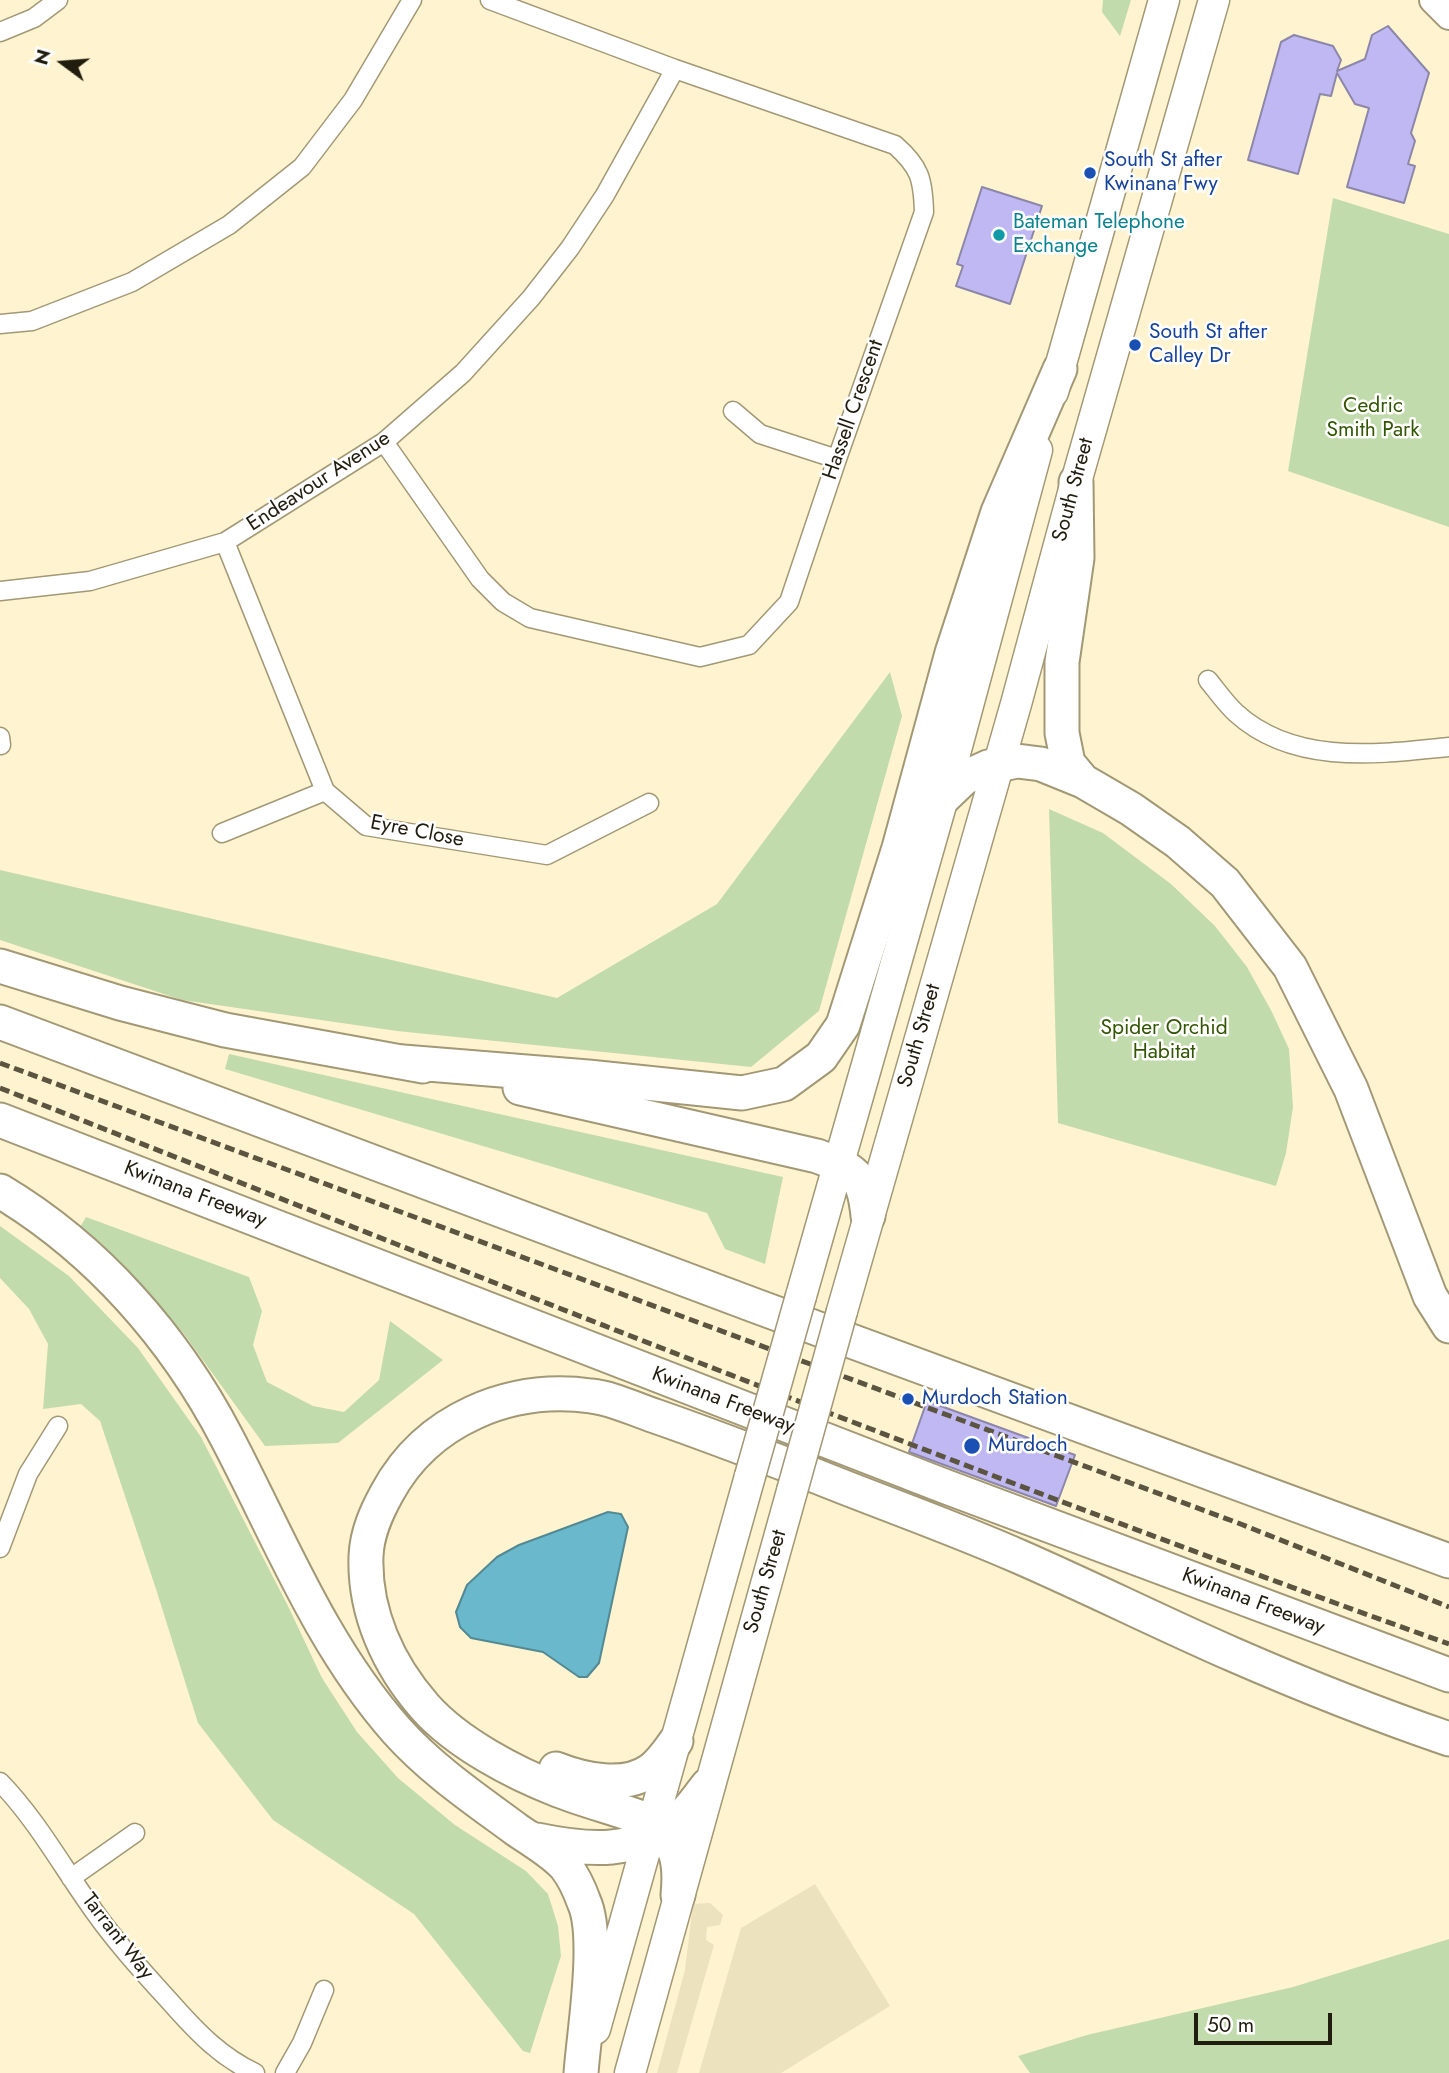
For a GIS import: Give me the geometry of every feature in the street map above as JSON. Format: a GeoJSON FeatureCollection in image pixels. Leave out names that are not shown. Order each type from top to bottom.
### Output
{"type":"FeatureCollection","features":[{"type":"Feature","properties":{"kind":"highway"},"geometry":{"type":"LineString","coordinates":[[1155,0],[1156,29]]}},
{"type":"Feature","properties":{"kind":"highway","name":"South Street"},"geometry":{"type":"LineString","coordinates":[[582,2073],[655,1830],[676,1741],[943,798],[1059,369],[1164,0]]}},
{"type":"Feature","properties":{"kind":"highway","name":"South Street"},"geometry":{"type":"LineString","coordinates":[[629,2073],[868,1216],[999,764],[1142,250],[1214,6]]}},
{"type":"Feature","properties":{"kind":"highway"},"geometry":{"type":"LineString","coordinates":[[1096,242],[1104,255],[1117,260],[1142,250]]}},
{"type":"Feature","properties":{"kind":"highway"},"geometry":{"type":"LineString","coordinates":[[403,1062],[741,1093],[784,1084],[821,1057],[843,1025],[899,848],[952,653],[998,512],[1059,369]]}},
{"type":"Feature","properties":{"kind":"highway"},"geometry":{"type":"LineString","coordinates":[[1076,482],[1077,558],[1062,662],[1061,722],[1068,763],[1083,781]]}},
{"type":"Feature","properties":{"kind":"highway"},"geometry":{"type":"LineString","coordinates":[[943,798],[964,778],[988,767],[1017,761],[1041,764],[1083,781],[1131,809],[1178,842],[1225,883],[1290,967],[1351,1089],[1430,1296],[1449,1326]]}},
{"type":"Feature","properties":{"kind":"highway"},"geometry":{"type":"LineString","coordinates":[[0,966],[120,1003],[225,1030],[403,1062],[817,1156],[839,1164],[861,1181],[866,1194],[868,1216]]}},
{"type":"Feature","properties":{"kind":"highway"},"geometry":{"type":"LineString","coordinates":[[0,1022],[755,1306],[1449,1561]]}},
{"type":"Feature","properties":{"kind":"highway","name":"Kwinana Freeway"},"geometry":{"type":"LineString","coordinates":[[0,1120],[932,1481],[1449,1675]]}},
{"type":"Feature","properties":{"kind":"highway"},"geometry":{"type":"LineString","coordinates":[[0,1191],[69,1238],[105,1271],[169,1346],[226,1435],[304,1596],[374,1705],[425,1760],[565,1867],[588,1912],[592,1948],[582,2073]]}},
{"type":"Feature","properties":{"kind":"highway"},"geometry":{"type":"LineString","coordinates":[[678,1895],[680,1872],[675,1849],[655,1830],[516,1771],[445,1726],[411,1689],[382,1642],[368,1591],[366,1554],[370,1529],[380,1505],[405,1464],[440,1432],[460,1418],[484,1407],[509,1399],[565,1394],[595,1396],[718,1438],[1018,1556],[1229,1653],[1326,1694],[1449,1740]]}},
{"type":"Feature","properties":{"kind":"highway"},"geometry":{"type":"LineString","coordinates":[[411,1689],[473,1731],[515,1753],[569,1774],[628,1781],[649,1772],[663,1760],[676,1741]]}},
{"type":"Feature","properties":{"kind":"highway"},"geometry":{"type":"LineString","coordinates":[[531,1839],[596,1849],[655,1830],[681,1817],[708,1785]]}},
{"type":"Feature","properties":{"kind":"main road"},"geometry":{"type":"LineString","coordinates":[[1433,0],[1449,16]]}},
{"type":"Feature","properties":{"kind":"street"},"geometry":{"type":"LineString","coordinates":[[0,32],[34,18],[58,0]]}},
{"type":"Feature","properties":{"kind":"street"},"geometry":{"type":"LineString","coordinates":[[0,324],[33,321],[132,282],[229,225],[302,167],[353,100],[412,0]]}},
{"type":"Feature","properties":{"kind":"street","name":"Hassell Crescent"},"geometry":{"type":"LineString","coordinates":[[384,442],[480,579],[503,602],[530,618],[700,657],[749,645],[789,602],[836,459],[924,212],[920,174],[909,157],[895,145],[675,69],[490,0]]}},
{"type":"Feature","properties":{"kind":"street","name":"Endeavour Avenue"},"geometry":{"type":"LineString","coordinates":[[0,592],[90,581],[225,542],[384,442],[463,373],[531,298],[570,248],[605,195],[675,69]]}},
{"type":"Feature","properties":{"kind":"street"},"geometry":{"type":"LineString","coordinates":[[733,411],[761,434],[836,459]]}},
{"type":"Feature","properties":{"kind":"street","name":"Eyre Close"},"geometry":{"type":"LineString","coordinates":[[225,542],[325,791],[366,826],[547,855],[649,803]]}},
{"type":"Feature","properties":{"kind":"street"},"geometry":{"type":"LineString","coordinates":[[1208,680],[1237,714],[1264,732],[1302,748],[1327,752],[1384,753],[1449,747]]}},
{"type":"Feature","properties":{"kind":"street"},"geometry":{"type":"LineString","coordinates":[[0,737],[1,745]]}},
{"type":"Feature","properties":{"kind":"street"},"geometry":{"type":"LineString","coordinates":[[222,833],[325,791]]}},
{"type":"Feature","properties":{"kind":"street"},"geometry":{"type":"LineString","coordinates":[[0,1548],[28,1474],[58,1426]]}},
{"type":"Feature","properties":{"kind":"street","name":"Tarrant Way"},"geometry":{"type":"LineString","coordinates":[[0,1782],[28,1813],[96,1914],[142,1971],[216,2050],[255,2073]]}},
{"type":"Feature","properties":{"kind":"street"},"geometry":{"type":"LineString","coordinates":[[71,1878],[135,1833]]}},
{"type":"Feature","properties":{"kind":"street"},"geometry":{"type":"LineString","coordinates":[[285,2073],[302,2043],[324,1990]]}},
{"type":"Feature","properties":{"kind":"green space"},"geometry":{"type":"Polygon","coordinates":[[[1103,0],[1131,0],[1120,36],[1102,12],[1103,0]]]}},
{"type":"Feature","properties":{"kind":"green space","name":"Cedric Smith Park"},"geometry":{"type":"Polygon","coordinates":[[[1333,198],[1449,234],[1449,527],[1288,471],[1333,198]]]}},
{"type":"Feature","properties":{"kind":"green space"},"geometry":{"type":"Polygon","coordinates":[[[890,672],[902,716],[819,1011],[751,1067],[397,1031],[182,1000],[0,940],[0,870],[557,998],[717,904],[890,672]]]}},
{"type":"Feature","properties":{"kind":"green space","name":"Spider Orchid Habitat"},"geometry":{"type":"Polygon","coordinates":[[[1049,809],[1103,833],[1171,884],[1215,926],[1247,967],[1289,1049],[1293,1107],[1286,1153],[1276,1186],[1058,1123],[1049,809]]]}},
{"type":"Feature","properties":{"kind":"green space"},"geometry":{"type":"Polygon","coordinates":[[[229,1054],[783,1177],[765,1264],[725,1249],[707,1213],[225,1069],[229,1054]]]}},
{"type":"Feature","properties":{"kind":"green space"},"geometry":{"type":"Polygon","coordinates":[[[86,1217],[249,1277],[262,1311],[253,1345],[267,1382],[313,1406],[344,1412],[379,1380],[390,1321],[443,1360],[338,1443],[265,1446],[184,1334],[78,1231],[86,1217]]]}},
{"type":"Feature","properties":{"kind":"green space"},"geometry":{"type":"Polygon","coordinates":[[[0,1226],[69,1276],[138,1348],[201,1437],[322,1678],[357,1732],[398,1778],[455,1825],[526,1871],[548,1894],[558,1926],[561,1956],[530,2053],[523,2051],[414,1914],[273,1820],[198,1723],[100,1421],[81,1404],[43,1409],[48,1344],[29,1309],[0,1278],[0,1226]]]}},
{"type":"Feature","properties":{"kind":"green space"},"geometry":{"type":"Polygon","coordinates":[[[1449,1939],[1449,2073],[1030,2073],[1018,2056],[1087,2035],[1293,1987],[1449,1939]]]}},
{"type":"Feature","properties":{"kind":"sand"},"geometry":{"type":"Polygon","coordinates":[[[815,1884],[890,2006],[781,2073],[699,2073],[741,1928],[815,1884]]]}},
{"type":"Feature","properties":{"kind":"sand"},"geometry":{"type":"Polygon","coordinates":[[[710,1903],[723,1915],[720,1925],[707,1927],[706,1940],[714,1945],[677,2073],[657,2073],[685,1970],[693,1904],[710,1903]]]}},
{"type":"Feature","properties":{"kind":"water"},"geometry":{"type":"Polygon","coordinates":[[[608,1512],[621,1514],[628,1527],[599,1663],[587,1677],[579,1677],[543,1652],[471,1638],[460,1627],[456,1612],[467,1585],[497,1557],[519,1545],[608,1512]]]}},
{"type":"Feature","properties":{"kind":"building"},"geometry":{"type":"Polygon","coordinates":[[[1388,26],[1429,73],[1411,133],[1415,141],[1408,164],[1415,166],[1404,203],[1347,187],[1369,108],[1355,104],[1337,73],[1331,96],[1320,94],[1298,174],[1248,160],[1281,42],[1294,35],[1333,46],[1341,60],[1337,71],[1365,59],[1372,35],[1388,26]]]}},
{"type":"Feature","properties":{"kind":"building","name":"Bateman Telephone Exchange"},"geometry":{"type":"Polygon","coordinates":[[[982,187],[1042,206],[1010,304],[956,286],[963,266],[957,264],[982,187]]]}},
{"type":"Feature","properties":{"kind":"building"},"geometry":{"type":"Polygon","coordinates":[[[927,1401],[1075,1455],[1056,1506],[909,1452],[927,1401]]]}},
{"type":"Feature","properties":{"kind":"railway"},"geometry":{"type":"LineString","coordinates":[[0,1063],[1238,1523],[1449,1607]]}},
{"type":"Feature","properties":{"kind":"railway"},"geometry":{"type":"LineString","coordinates":[[0,1088],[903,1441],[1449,1644]]}},
{"type":"Feature","properties":{"kind":"place","name":"South St after Kwinana Fwy"},"geometry":{"type":"Point","coordinates":[1090,173]}},
{"type":"Feature","properties":{"kind":"place","name":"Bateman Telephone Exchange"},"geometry":{"type":"Point","coordinates":[999,235]}},
{"type":"Feature","properties":{"kind":"place","name":"South St after Calley Dr"},"geometry":{"type":"Point","coordinates":[1135,345]}},
{"type":"Feature","properties":{"kind":"place","name":"Murdoch Station"},"geometry":{"type":"Point","coordinates":[908,1399]}},
{"type":"Feature","properties":{"kind":"place","name":"Murdoch"},"geometry":{"type":"Point","coordinates":[972,1446]}}]}
